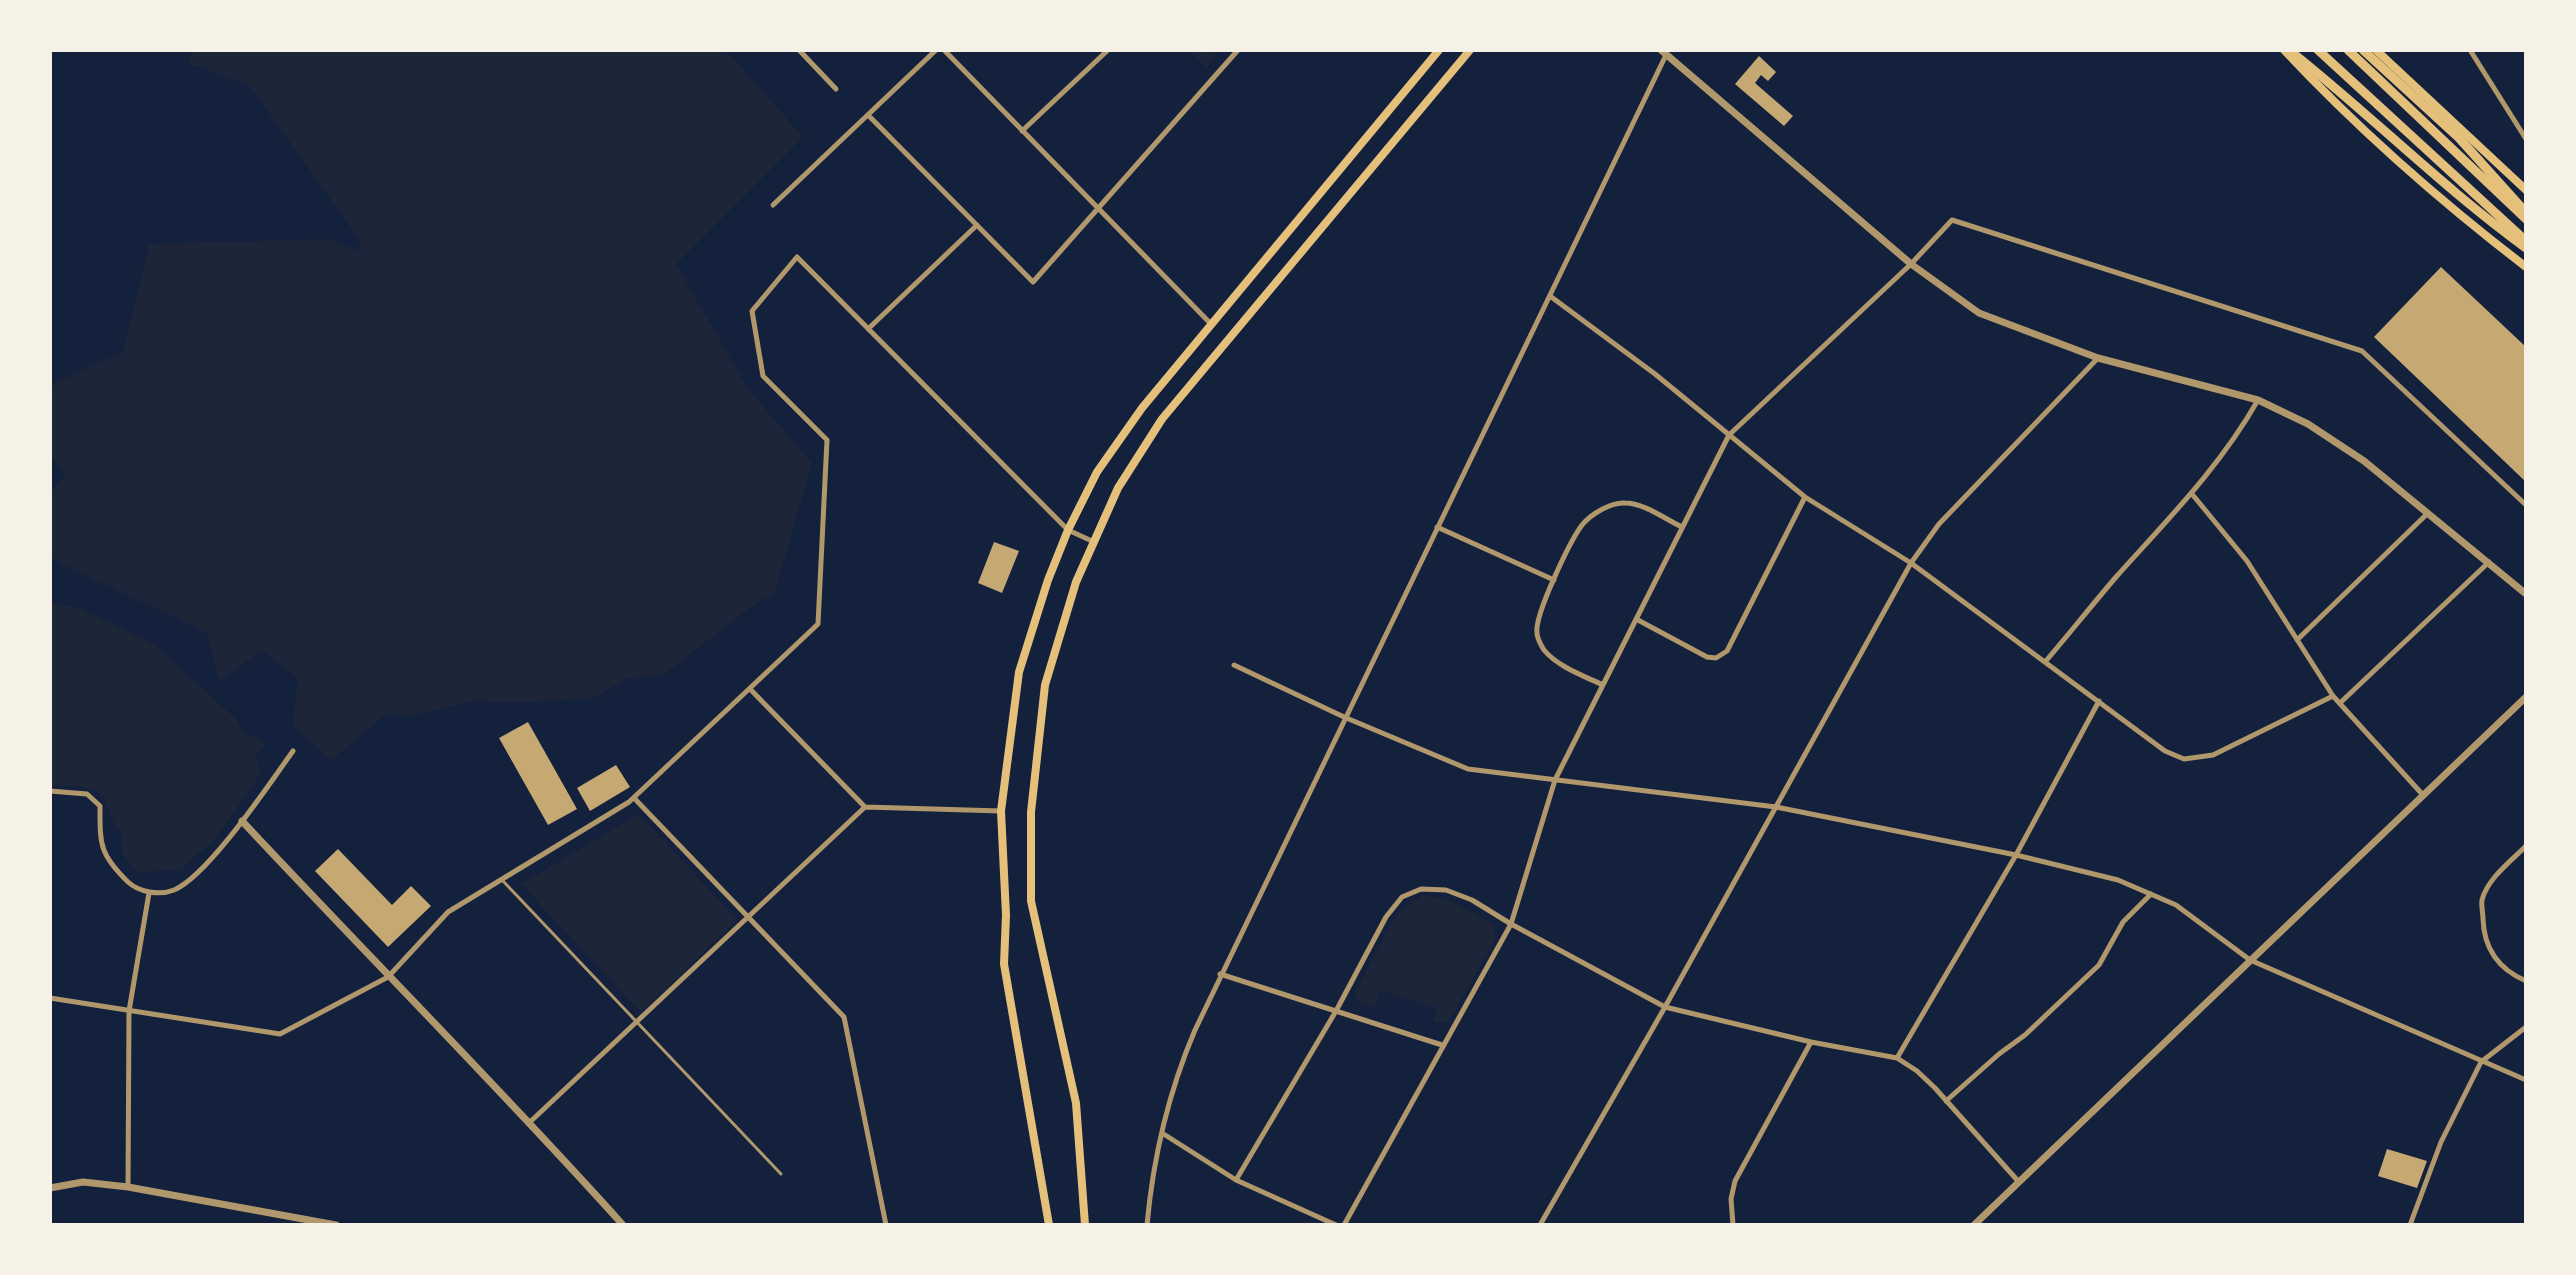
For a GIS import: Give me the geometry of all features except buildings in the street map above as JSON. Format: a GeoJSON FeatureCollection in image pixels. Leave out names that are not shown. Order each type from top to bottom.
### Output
{"type":"FeatureCollection","features":[{"type":"Feature","properties":{"kind":"highway"},"geometry":{"type":"LineString","coordinates":[[2286,50],[2326,79],[2478,213],[2526,248]]}},
{"type":"Feature","properties":{"kind":"highway"},"geometry":{"type":"LineString","coordinates":[[2318,50],[2526,241]]}},
{"type":"Feature","properties":{"kind":"highway"},"geometry":{"type":"LineString","coordinates":[[2348,50],[2526,216]]}},
{"type":"Feature","properties":{"kind":"highway"},"geometry":{"type":"LineString","coordinates":[[2363,50],[2459,138],[2526,216]]}},
{"type":"Feature","properties":{"kind":"main road"},"geometry":{"type":"LineString","coordinates":[[1049,1225],[1004,964],[1006,915],[1001,811],[1019,672],[1048,580],[1068,530],[1097,472],[1142,408],[1439,50]]}},
{"type":"Feature","properties":{"kind":"main road"},"geometry":{"type":"LineString","coordinates":[[1085,1225],[1076,1103],[1031,901],[1031,812],[1045,685],[1076,582],[1118,488],[1162,419],[1470,50]]}},
{"type":"Feature","properties":{"kind":"main road"},"geometry":{"type":"LineString","coordinates":[[2286,50],[2337,107],[2482,234],[2526,267]]}},
{"type":"Feature","properties":{"kind":"main road"},"geometry":{"type":"LineString","coordinates":[[2376,50],[2526,190]]}},
{"type":"Feature","properties":{"kind":"street"},"geometry":{"type":"LineString","coordinates":[[799,50],[836,89]]}},
{"type":"Feature","properties":{"kind":"street"},"geometry":{"type":"LineString","coordinates":[[773,205],[936,50]]}},
{"type":"Feature","properties":{"kind":"street"},"geometry":{"type":"LineString","coordinates":[[944,50],[1210,323]]}},
{"type":"Feature","properties":{"kind":"street"},"geometry":{"type":"LineString","coordinates":[[1022,131],[1108,50]]}},
{"type":"Feature","properties":{"kind":"street"},"geometry":{"type":"LineString","coordinates":[[868,115],[1033,282],[1238,50]]}},
{"type":"Feature","properties":{"kind":"street"},"geometry":{"type":"LineString","coordinates":[[2470,50],[2526,139]]}},
{"type":"Feature","properties":{"kind":"street"},"geometry":{"type":"LineString","coordinates":[[1147,1225],[1162,1133],[1178,1068],[1220,974],[1550,296],[1663,52],[1911,264],[1979,313],[2098,358],[2258,400],[2308,424],[2364,461],[2526,594]]}},
{"type":"Feature","properties":{"kind":"street"},"geometry":{"type":"LineString","coordinates":[[1344,1225],[1511,924],[1555,780],[1729,435],[1911,264],[1952,220],[2362,351],[2526,505]]}},
{"type":"Feature","properties":{"kind":"street"},"geometry":{"type":"LineString","coordinates":[[868,330],[977,225]]}},
{"type":"Feature","properties":{"kind":"street"},"geometry":{"type":"LineString","coordinates":[[50,998],[280,1034],[388,977],[448,912],[634,798],[818,624],[827,440],[763,376],[752,311],[797,257],[1068,530],[1094,542]]}},
{"type":"Feature","properties":{"kind":"street"},"geometry":{"type":"LineString","coordinates":[[1550,296],[1655,374],[1805,497],[1911,563],[2165,751],[2184,759],[2213,755],[2333,696]]}},
{"type":"Feature","properties":{"kind":"street"},"geometry":{"type":"LineString","coordinates":[[1540,1225],[1665,1007],[1911,563],[1939,524],[2098,358]]}},
{"type":"Feature","properties":{"kind":"street"},"geometry":{"type":"LineString","coordinates":[[2045,662],[2192,494],[2240,431],[2258,400]]}},
{"type":"Feature","properties":{"kind":"street"},"geometry":{"type":"LineString","coordinates":[[2192,494],[2247,561],[2333,696],[2423,795]]}},
{"type":"Feature","properties":{"kind":"street"},"geometry":{"type":"LineString","coordinates":[[1636,619],[1707,657],[1716,658],[1727,651],[1805,497]]}},
{"type":"Feature","properties":{"kind":"street"},"geometry":{"type":"LineString","coordinates":[[1603,685],[1562,665],[1543,650],[1536,633],[1539,614],[1554,580],[1582,525],[1607,507],[1622,502],[1636,505],[1682,527]]}},
{"type":"Feature","properties":{"kind":"street"},"geometry":{"type":"LineString","coordinates":[[2297,640],[2428,513]]}},
{"type":"Feature","properties":{"kind":"street"},"geometry":{"type":"LineString","coordinates":[[1437,527],[1554,580]]}},
{"type":"Feature","properties":{"kind":"street"},"geometry":{"type":"LineString","coordinates":[[2340,703],[2489,562]]}},
{"type":"Feature","properties":{"kind":"street"},"geometry":{"type":"LineString","coordinates":[[1234,665],[1344,717],[1468,769],[1776,807],[2016,855],[2118,880],[2176,905],[2250,960],[2526,1080]]}},
{"type":"Feature","properties":{"kind":"street"},"geometry":{"type":"LineString","coordinates":[[750,689],[865,807],[1001,811]]}},
{"type":"Feature","properties":{"kind":"street"},"geometry":{"type":"LineString","coordinates":[[1974,1225],[2526,697]]}},
{"type":"Feature","properties":{"kind":"street"},"geometry":{"type":"LineString","coordinates":[[1897,1058],[2016,855],[2099,701]]}},
{"type":"Feature","properties":{"kind":"street"},"geometry":{"type":"LineString","coordinates":[[50,791],[87,794],[100,806],[100,844],[111,864],[131,885],[149,893],[174,890],[200,870],[242,821],[293,751]]}},
{"type":"Feature","properties":{"kind":"street"},"geometry":{"type":"LineString","coordinates":[[634,798],[844,1017],[886,1225]]}},
{"type":"Feature","properties":{"kind":"street"},"geometry":{"type":"LineString","coordinates":[[530,1122],[865,807]]}},
{"type":"Feature","properties":{"kind":"street"},"geometry":{"type":"LineString","coordinates":[[242,821],[530,1122],[623,1225]]}},
{"type":"Feature","properties":{"kind":"street"},"geometry":{"type":"LineString","coordinates":[[2526,846],[2495,878],[2482,898],[2483,936],[2490,954],[2511,975],[2526,981]]}},
{"type":"Feature","properties":{"kind":"street"},"geometry":{"type":"LineString","coordinates":[[1236,1180],[1336,1011],[1386,917],[1402,897],[1421,889],[1446,890],[1472,900],[1665,1007],[1811,1042],[1897,1058],[1917,1071],[2018,1181]]}},
{"type":"Feature","properties":{"kind":"street"},"geometry":{"type":"LineString","coordinates":[[128,1187],[129,1011],[149,893]]}},
{"type":"Feature","properties":{"kind":"street"},"geometry":{"type":"LineString","coordinates":[[1946,1101],[2025,1035],[2099,965],[2123,922],[2151,894]]}},
{"type":"Feature","properties":{"kind":"street"},"geometry":{"type":"LineString","coordinates":[[1220,974],[1442,1045]]}},
{"type":"Feature","properties":{"kind":"street"},"geometry":{"type":"LineString","coordinates":[[2410,1225],[2441,1142],[2481,1062],[2526,1027]]}},
{"type":"Feature","properties":{"kind":"street"},"geometry":{"type":"LineString","coordinates":[[1733,1225],[1731,1199],[1735,1181],[1811,1042]]}},
{"type":"Feature","properties":{"kind":"street"},"geometry":{"type":"LineString","coordinates":[[1162,1133],[1236,1180],[1336,1225]]}},
{"type":"Feature","properties":{"kind":"street"},"geometry":{"type":"LineString","coordinates":[[50,1188],[83,1182],[128,1187],[290,1221],[336,1225]]}},
{"type":"Feature","properties":{"kind":"street"},"geometry":{"type":"LineString","coordinates":[[1984,1225],[1985,1214]]}},
{"type":"Feature","properties":{"kind":"lane"},"geometry":{"type":"LineString","coordinates":[[502,880],[781,1174]]}},
{"type":"Feature","properties":{"kind":"shaded area"},"geometry":{"type":"Polygon","coordinates":[[[192,50],[726,50],[803,137],[676,264],[748,389],[812,463],[775,593],[748,609],[663,675],[628,678],[592,699],[489,703],[481,699],[405,717],[388,713],[331,760],[293,725],[298,678],[262,651],[219,681],[207,633],[50,558],[50,493],[66,474],[50,456],[50,385],[123,352],[149,244],[330,239],[361,252],[359,239],[250,86],[188,63],[192,50]]]}},
{"type":"Feature","properties":{"kind":"shaded area"},"geometry":{"type":"Polygon","coordinates":[[[1189,50],[1220,50],[1207,68],[1189,50]]]}},
{"type":"Feature","properties":{"kind":"shaded area"},"geometry":{"type":"Polygon","coordinates":[[[50,602],[79,608],[155,645],[237,720],[243,732],[266,743],[255,758],[262,772],[215,839],[180,870],[137,872],[123,855],[122,830],[116,829],[101,795],[87,788],[50,785],[50,602]]]}},
{"type":"Feature","properties":{"kind":"shaded area"},"geometry":{"type":"Polygon","coordinates":[[[639,814],[737,920],[641,1012],[521,884],[639,814]]]}},
{"type":"Feature","properties":{"kind":"shaded area"},"geometry":{"type":"Polygon","coordinates":[[[1423,895],[1446,899],[1494,924],[1496,938],[1448,1023],[1433,1022],[1437,1008],[1381,990],[1375,1007],[1358,1001],[1355,993],[1392,922],[1403,908],[1423,895]]]}}]}
